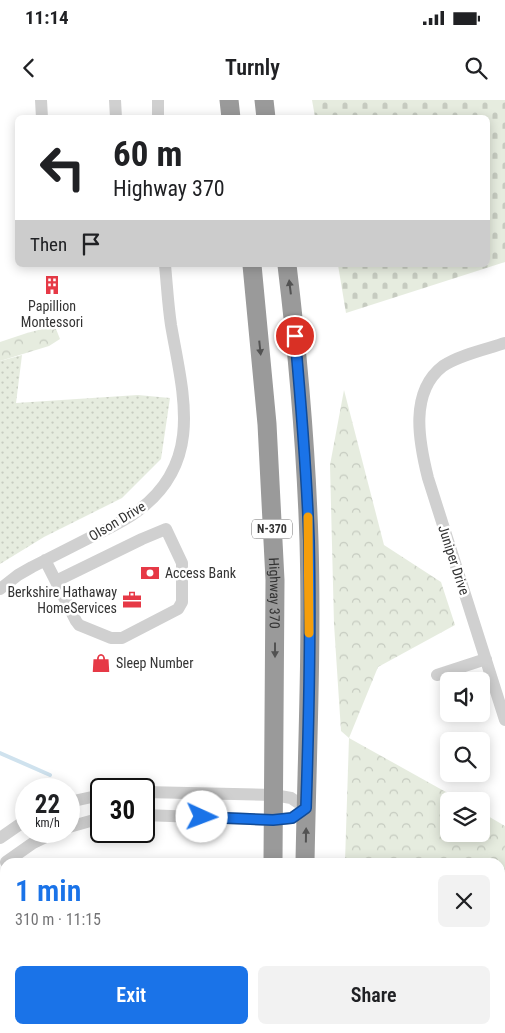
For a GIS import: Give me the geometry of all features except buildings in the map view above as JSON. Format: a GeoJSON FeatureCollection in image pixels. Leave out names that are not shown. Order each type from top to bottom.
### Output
{"type":"FeatureCollection","features":[{"type":"Feature","properties":{"kind":"highway"},"geometry":{"type":"LineString","coordinates":[[229,100],[231,115]]}},
{"type":"Feature","properties":{"kind":"highway"},"geometry":{"type":"LineString","coordinates":[[264,100],[266,115]]}},
{"type":"Feature","properties":{"kind":"highway","name":"Highway 370"},"geometry":{"type":"LineString","coordinates":[[252,267],[267,424],[275,580],[273,858]]}},
{"type":"Feature","properties":{"kind":"highway","name":"N-370"},"geometry":{"type":"LineString","coordinates":[[287,267],[300,388],[309,540],[305,858]]}},
{"type":"Feature","properties":{"kind":"street"},"geometry":{"type":"LineString","coordinates":[[41,100],[42,115]]}},
{"type":"Feature","properties":{"kind":"street"},"geometry":{"type":"LineString","coordinates":[[115,100],[116,115]]}},
{"type":"Feature","properties":{"kind":"street"},"geometry":{"type":"LineString","coordinates":[[158,100],[158,115]]}},
{"type":"Feature","properties":{"kind":"street","name":"Olson Drive"},"geometry":{"type":"LineString","coordinates":[[0,589],[18,575],[138,512],[160,490],[179,459],[184,430],[184,410],[171,323],[165,267]]}},
{"type":"Feature","properties":{"kind":"street","name":"Juniper Drive"},"geometry":{"type":"LineString","coordinates":[[505,343],[466,356],[444,366],[429,381],[422,397],[420,447],[428,478],[505,720]]}},
{"type":"Feature","properties":{"kind":"street"},"geometry":{"type":"LineString","coordinates":[[46,560],[56,581],[79,625],[116,639],[122,638],[178,609],[182,602],[182,563],[166,529],[56,581]]}},
{"type":"Feature","properties":{"kind":"street"},"geometry":{"type":"LineString","coordinates":[[437,675],[486,659]]}},
{"type":"Feature","properties":{"kind":"street"},"geometry":{"type":"LineString","coordinates":[[155,792],[274,795],[292,798],[306,808],[292,818],[273,820],[155,816]]}},
{"type":"Feature","properties":{"kind":"street"},"geometry":{"type":"LineString","coordinates":[[0,838],[15,828]]}},
{"type":"Feature","properties":{"kind":"street"},"geometry":{"type":"LineString","coordinates":[[10,858],[33,843]]}},
{"type":"Feature","properties":{"kind":"green space"},"geometry":{"type":"Polygon","coordinates":[[[312,100],[505,100],[505,262],[490,267],[490,115],[315,115],[312,100]]]}},
{"type":"Feature","properties":{"kind":"green space"},"geometry":{"type":"Polygon","coordinates":[[[338,267],[489,267],[346,313],[338,267]]]}},
{"type":"Feature","properties":{"kind":"green space"},"geometry":{"type":"Polygon","coordinates":[[[46,328],[56,329],[60,339],[49,346],[0,361],[0,342],[46,328]]]}},
{"type":"Feature","properties":{"kind":"green space"},"geometry":{"type":"Polygon","coordinates":[[[22,355],[16,403],[138,395],[170,398],[161,459],[122,498],[44,537],[0,564],[0,361],[22,355]]]}},
{"type":"Feature","properties":{"kind":"green space"},"geometry":{"type":"Polygon","coordinates":[[[344,390],[384,545],[441,582],[455,625],[378,667],[349,738],[341,731],[334,624],[330,465],[344,390]]]}},
{"type":"Feature","properties":{"kind":"green space"},"geometry":{"type":"Polygon","coordinates":[[[349,738],[446,792],[440,792],[440,842],[490,842],[490,817],[505,826],[505,858],[345,858],[349,738]]]}},
{"type":"Feature","properties":{"kind":"waterway"},"geometry":{"type":"LineString","coordinates":[[0,753],[50,775]]}},
{"type":"Feature","properties":{"kind":"slow traffic"},"geometry":{"type":"LineString","coordinates":[[308,517],[309,633]]}},
{"type":"Feature","properties":{"kind":"place","name":"Papillion Montessori"},"geometry":{"type":"Point","coordinates":[52,285]}},
{"type":"Feature","properties":{"kind":"place","name":"Access Bank"},"geometry":{"type":"Point","coordinates":[150,573]}},
{"type":"Feature","properties":{"kind":"place","name":"Berkshire Hathaway HomeServices"},"geometry":{"type":"Point","coordinates":[132,600]}},
{"type":"Feature","properties":{"kind":"place","name":"Sleep Number"},"geometry":{"type":"Point","coordinates":[101,663]}},
{"type":"Feature","properties":{"kind":"route"},"geometry":{"type":"LineString","coordinates":[[202,817],[273,820],[292,818],[306,808],[309,540],[306,474],[295,336]]}}]}
